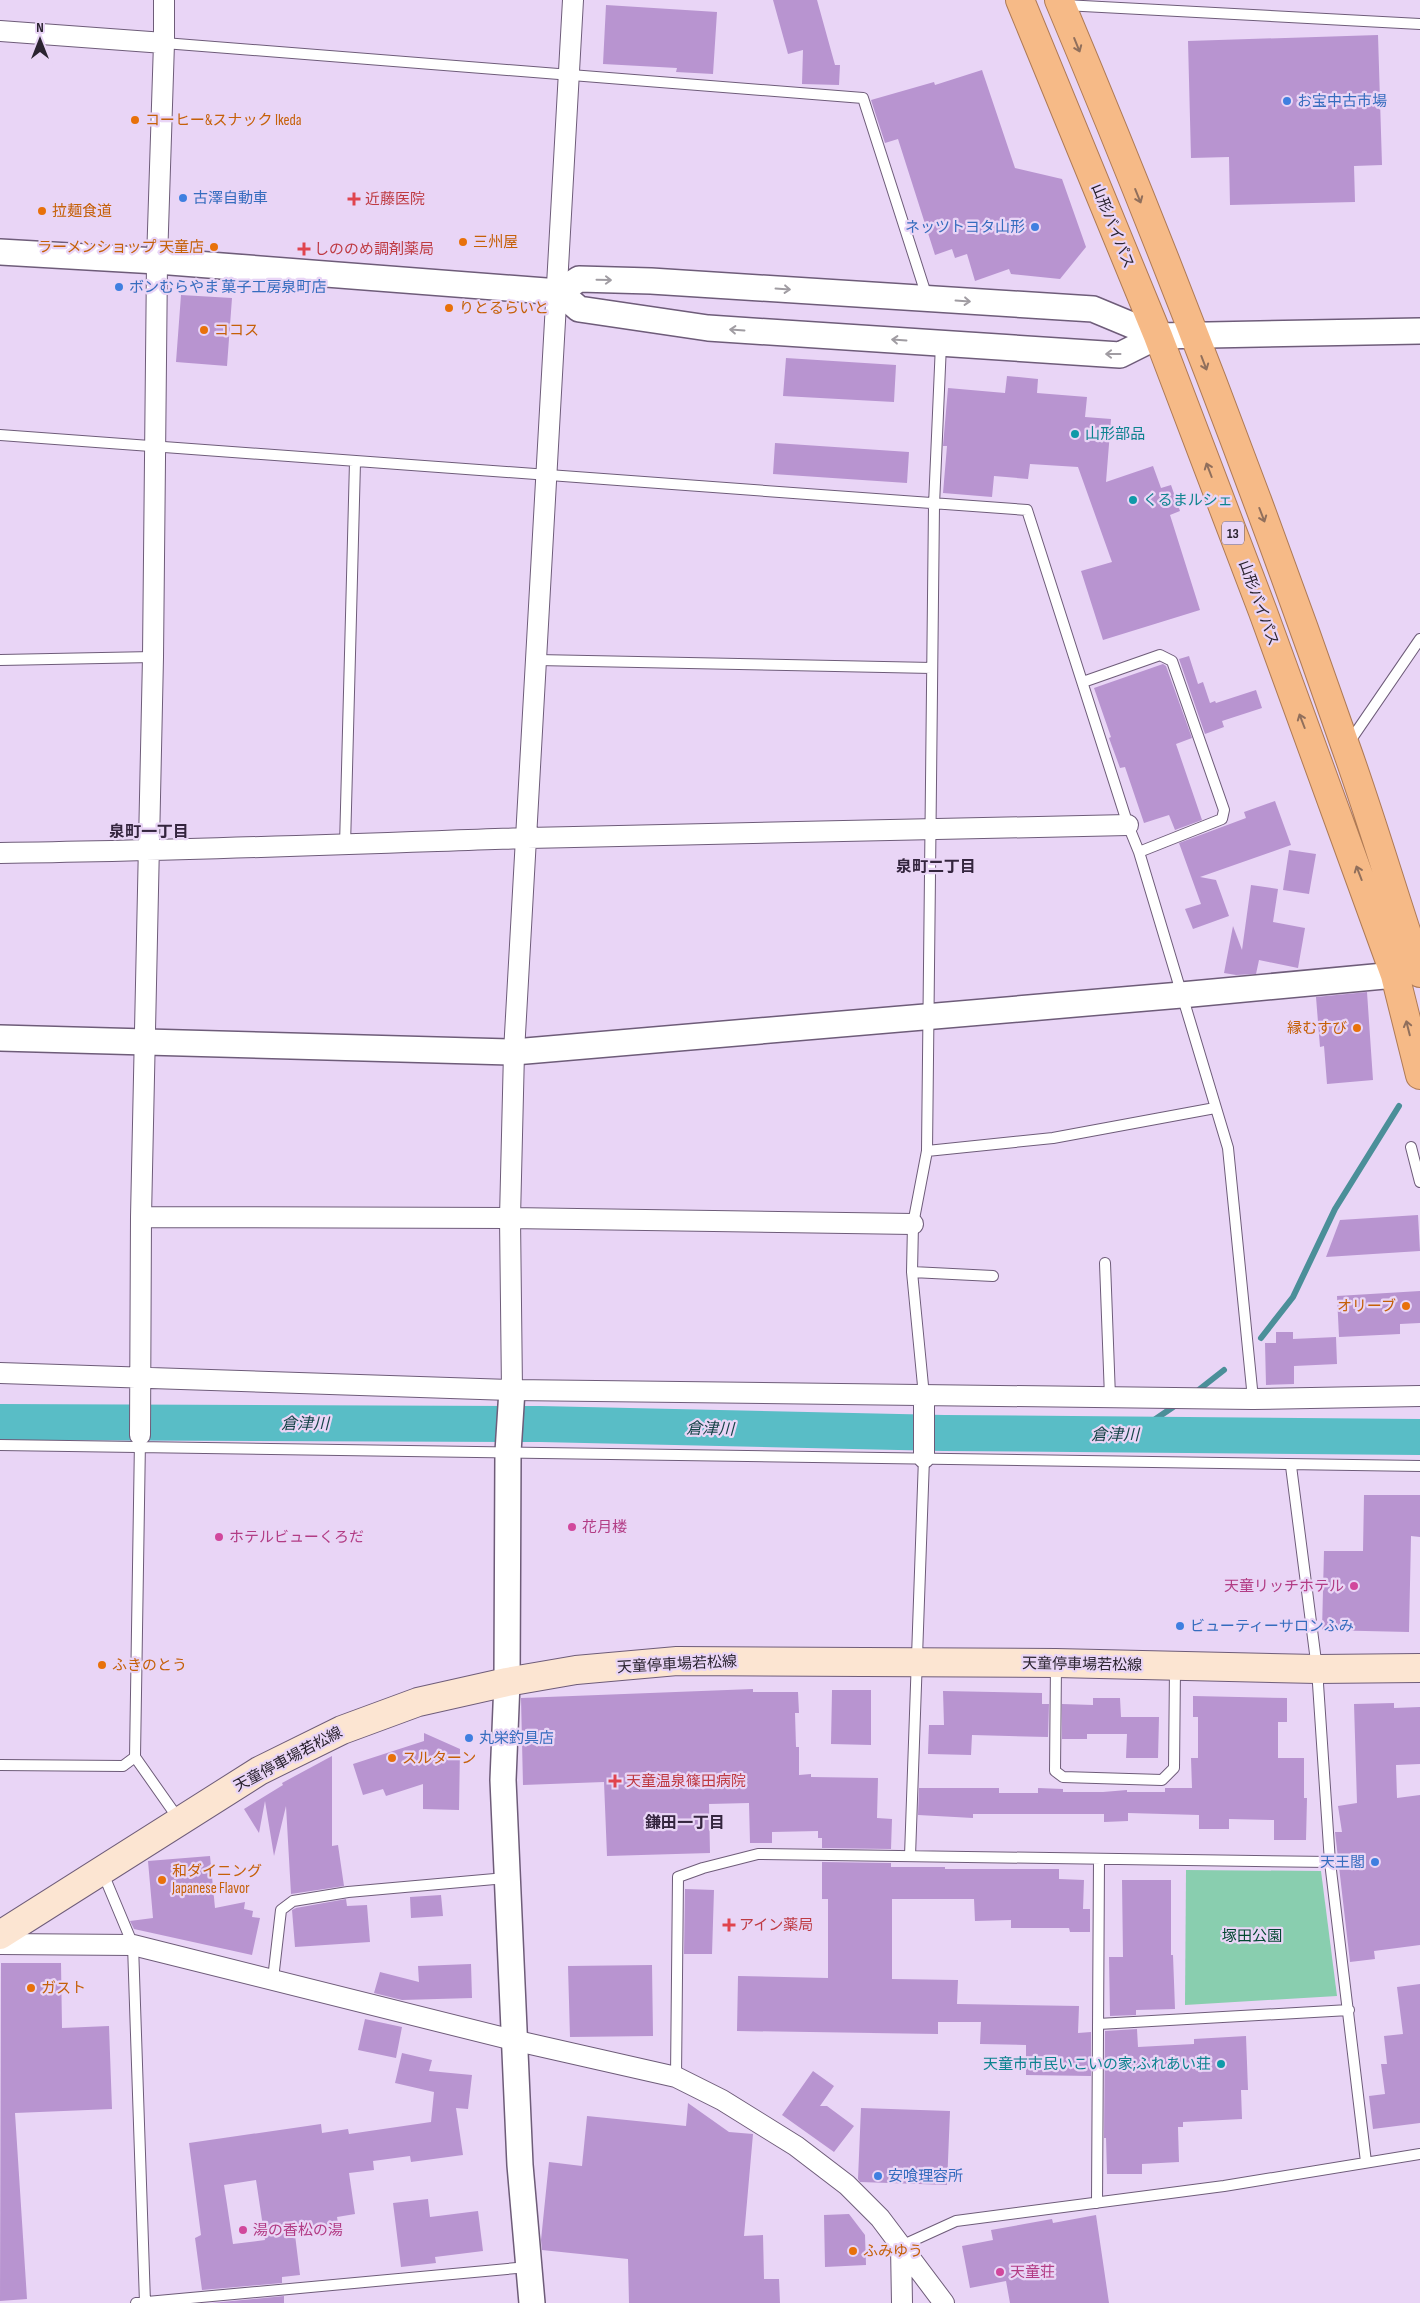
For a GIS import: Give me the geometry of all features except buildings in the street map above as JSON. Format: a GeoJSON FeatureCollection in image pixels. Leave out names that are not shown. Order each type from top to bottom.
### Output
{"type":"FeatureCollection","features":[{"type":"Feature","properties":{"kind":"highway","name":"山形バイパス"},"geometry":{"type":"LineString","coordinates":[[1020,0],[1158,336],[1263,612],[1407,974]]}},
{"type":"Feature","properties":{"kind":"highway","name":"山形バイパス"},"geometry":{"type":"LineString","coordinates":[[1060,3],[1194,335],[1296,605],[1346,747],[1388,880],[1407,974],[1420,1075]]}},
{"type":"Feature","properties":{"kind":"main road","name":"天童停車場若松線"},"geometry":{"type":"LineString","coordinates":[[0,1936],[259,1771],[342,1730],[418,1702],[507,1682],[576,1670],[677,1661],[1056,1663],[1317,1669],[1420,1668]]}},
{"type":"Feature","properties":{"kind":"street"},"geometry":{"type":"LineString","coordinates":[[140,1440],[141,1216],[153,657],[157,261],[164,0]]}},
{"type":"Feature","properties":{"kind":"street"},"geometry":{"type":"LineString","coordinates":[[532,2303],[513,2040],[503,1780],[507,1682],[508,1452],[512,1390],[510,1218],[514,1052],[559,292],[574,0]]}},
{"type":"Feature","properties":{"kind":"street"},"geometry":{"type":"LineString","coordinates":[[0,31],[164,43]]}},
{"type":"Feature","properties":{"kind":"street"},"geometry":{"type":"LineString","coordinates":[[0,252],[157,261],[559,292],[579,309],[708,328],[1120,355],[1158,336]]}},
{"type":"Feature","properties":{"kind":"street"},"geometry":{"type":"LineString","coordinates":[[559,292],[579,279],[651,280],[1093,309],[1158,336],[1420,331]]}},
{"type":"Feature","properties":{"kind":"street"},"geometry":{"type":"LineString","coordinates":[[0,853],[148,852],[527,838],[929,831],[1128,825]]}},
{"type":"Feature","properties":{"kind":"street"},"geometry":{"type":"LineString","coordinates":[[0,1038],[514,1052],[1407,974]]}},
{"type":"Feature","properties":{"kind":"street"},"geometry":{"type":"LineString","coordinates":[[141,1216],[510,1218],[913,1224]]}},
{"type":"Feature","properties":{"kind":"street"},"geometry":{"type":"LineString","coordinates":[[0,1373],[140,1383],[512,1390],[749,1392],[924,1402],[1110,1397],[1254,1399],[1420,1396]]}},
{"type":"Feature","properties":{"kind":"street"},"geometry":{"type":"LineString","coordinates":[[924,1402],[925,1454]]}},
{"type":"Feature","properties":{"kind":"street"},"geometry":{"type":"LineString","coordinates":[[0,1944],[133,1944],[513,2040],[676,2077],[722,2100],[796,2146],[848,2185],[880,2218],[944,2303]]}},
{"type":"Feature","properties":{"kind":"street"},"geometry":{"type":"LineString","coordinates":[[901,2246],[902,2303]]}},
{"type":"Feature","properties":{"kind":"lane"},"geometry":{"type":"LineString","coordinates":[[1060,3],[1420,24]]}},
{"type":"Feature","properties":{"kind":"lane"},"geometry":{"type":"LineString","coordinates":[[164,43],[863,98],[928,298]]}},
{"type":"Feature","properties":{"kind":"lane"},"geometry":{"type":"LineString","coordinates":[[924,1402],[912,1272],[913,1224],[927,1151],[934,505],[941,343]]}},
{"type":"Feature","properties":{"kind":"lane"},"geometry":{"type":"LineString","coordinates":[[0,435],[154,448],[547,474],[934,505],[1027,510],[1128,825],[1139,852],[1228,1148],[1254,1399]]}},
{"type":"Feature","properties":{"kind":"lane"},"geometry":{"type":"LineString","coordinates":[[345,846],[355,462]]}},
{"type":"Feature","properties":{"kind":"lane"},"geometry":{"type":"LineString","coordinates":[[1346,747],[1420,639]]}},
{"type":"Feature","properties":{"kind":"lane"},"geometry":{"type":"LineString","coordinates":[[1083,682],[1160,655],[1172,661],[1224,810],[1222,818],[1139,852]]}},
{"type":"Feature","properties":{"kind":"lane"},"geometry":{"type":"LineString","coordinates":[[0,660],[153,657]]}},
{"type":"Feature","properties":{"kind":"lane"},"geometry":{"type":"LineString","coordinates":[[537,660],[932,668]]}},
{"type":"Feature","properties":{"kind":"lane"},"geometry":{"type":"LineString","coordinates":[[927,1151],[1053,1138],[1215,1108]]}},
{"type":"Feature","properties":{"kind":"lane"},"geometry":{"type":"LineString","coordinates":[[1411,1147],[1420,1182]]}},
{"type":"Feature","properties":{"kind":"lane"},"geometry":{"type":"LineString","coordinates":[[1106,1263],[1110,1397]]}},
{"type":"Feature","properties":{"kind":"lane"},"geometry":{"type":"LineString","coordinates":[[912,1272],[993,1276]]}},
{"type":"Feature","properties":{"kind":"lane"},"geometry":{"type":"LineString","coordinates":[[0,1445],[140,1440],[508,1452],[925,1454],[1291,1466],[1420,1466]]}},
{"type":"Feature","properties":{"kind":"lane"},"geometry":{"type":"LineString","coordinates":[[140,1440],[135,1757],[181,1822]]}},
{"type":"Feature","properties":{"kind":"lane"},"geometry":{"type":"LineString","coordinates":[[910,1856],[925,1454]]}},
{"type":"Feature","properties":{"kind":"lane"},"geometry":{"type":"LineString","coordinates":[[1291,1466],[1317,1669],[1330,1862],[1366,2162]]}},
{"type":"Feature","properties":{"kind":"lane"},"geometry":{"type":"LineString","coordinates":[[1056,1663],[1055,1771],[1063,1777],[1122,1779],[1162,1780],[1174,1768],[1176,1666]]}},
{"type":"Feature","properties":{"kind":"lane"},"geometry":{"type":"LineString","coordinates":[[0,1765],[123,1766],[135,1757]]}},
{"type":"Feature","properties":{"kind":"lane"},"geometry":{"type":"LineString","coordinates":[[676,2077],[678,1877],[703,1868],[758,1854],[1330,1862]]}},
{"type":"Feature","properties":{"kind":"lane"},"geometry":{"type":"LineString","coordinates":[[1097,2203],[1098,1859]]}},
{"type":"Feature","properties":{"kind":"lane"},"geometry":{"type":"LineString","coordinates":[[102,1871],[133,1944],[142,2303],[528,2267]]}},
{"type":"Feature","properties":{"kind":"lane"},"geometry":{"type":"LineString","coordinates":[[273,1979],[281,1910],[294,1901],[348,1892],[506,1878]]}},
{"type":"Feature","properties":{"kind":"lane"},"geometry":{"type":"LineString","coordinates":[[1098,2024],[1349,2010]]}},
{"type":"Feature","properties":{"kind":"lane"},"geometry":{"type":"LineString","coordinates":[[901,2246],[956,2221],[1224,2186],[1420,2154]]}},
{"type":"Feature","properties":{"kind":"green space","name":"塚田公園"},"geometry":{"type":"Polygon","coordinates":[[[1186,1870],[1321,1871],[1337,1996],[1185,2005],[1186,1870]]]}},
{"type":"Feature","properties":{"kind":"waterway"},"geometry":{"type":"LineString","coordinates":[[1261,1338],[1293,1297],[1335,1209],[1399,1106]]}},
{"type":"Feature","properties":{"kind":"waterway"},"geometry":{"type":"LineString","coordinates":[[1196,1392],[1224,1370]]}},
{"type":"Feature","properties":{"kind":"waterway"},"geometry":{"type":"LineString","coordinates":[[1135,1433],[1179,1403]]}},
{"type":"Feature","properties":{"kind":"waterway","name":"倉津川"},"geometry":{"type":"LineString","coordinates":[[0,1422],[540,1424],[944,1433],[1420,1437]]}},
{"type":"Feature","properties":{"kind":"place","name":"お宝中古市場"},"geometry":{"type":"Point","coordinates":[1287,101]}},
{"type":"Feature","properties":{"kind":"place","name":"コーヒー&スナック Ikeda"},"geometry":{"type":"Point","coordinates":[135,120]}},
{"type":"Feature","properties":{"kind":"place","name":"古澤自動車"},"geometry":{"type":"Point","coordinates":[183,198]}},
{"type":"Feature","properties":{"kind":"place","name":"近藤医院"},"geometry":{"type":"Point","coordinates":[354,199]}},
{"type":"Feature","properties":{"kind":"place","name":"拉麺食道"},"geometry":{"type":"Point","coordinates":[42,211]}},
{"type":"Feature","properties":{"kind":"place","name":"ネッツトヨタ山形"},"geometry":{"type":"Point","coordinates":[1035,227]}},
{"type":"Feature","properties":{"kind":"place","name":"三州屋"},"geometry":{"type":"Point","coordinates":[463,242]}},
{"type":"Feature","properties":{"kind":"place","name":"ラーメンショップ 天童店"},"geometry":{"type":"Point","coordinates":[214,247]}},
{"type":"Feature","properties":{"kind":"place","name":"しののめ調剤薬局"},"geometry":{"type":"Point","coordinates":[304,249]}},
{"type":"Feature","properties":{"kind":"place","name":"ボンむらやま 菓子工房泉町店"},"geometry":{"type":"Point","coordinates":[119,287]}},
{"type":"Feature","properties":{"kind":"place","name":"りとるらいと"},"geometry":{"type":"Point","coordinates":[449,308]}},
{"type":"Feature","properties":{"kind":"place","name":"ココス"},"geometry":{"type":"Point","coordinates":[204,330]}},
{"type":"Feature","properties":{"kind":"place","name":"山形部品"},"geometry":{"type":"Point","coordinates":[1075,434]}},
{"type":"Feature","properties":{"kind":"place","name":"くるまルシェ"},"geometry":{"type":"Point","coordinates":[1133,500]}},
{"type":"Feature","properties":{"kind":"place","name":"縁むすび"},"geometry":{"type":"Point","coordinates":[1357,1028]}},
{"type":"Feature","properties":{"kind":"place","name":"オリーブ"},"geometry":{"type":"Point","coordinates":[1406,1306]}},
{"type":"Feature","properties":{"kind":"place","name":"花月楼"},"geometry":{"type":"Point","coordinates":[572,1527]}},
{"type":"Feature","properties":{"kind":"place","name":"ホテルビューくろだ"},"geometry":{"type":"Point","coordinates":[219,1537]}},
{"type":"Feature","properties":{"kind":"place","name":"天童リッチホテル"},"geometry":{"type":"Point","coordinates":[1354,1586]}},
{"type":"Feature","properties":{"kind":"place","name":"ビューティーサロンふみ"},"geometry":{"type":"Point","coordinates":[1180,1626]}},
{"type":"Feature","properties":{"kind":"place","name":"ふきのとう"},"geometry":{"type":"Point","coordinates":[102,1665]}},
{"type":"Feature","properties":{"kind":"place","name":"丸栄釣具店"},"geometry":{"type":"Point","coordinates":[469,1738]}},
{"type":"Feature","properties":{"kind":"place","name":"スルターン"},"geometry":{"type":"Point","coordinates":[392,1758]}},
{"type":"Feature","properties":{"kind":"place","name":"天童温泉篠田病院"},"geometry":{"type":"Point","coordinates":[615,1781]}},
{"type":"Feature","properties":{"kind":"place","name":"天王閣"},"geometry":{"type":"Point","coordinates":[1375,1862]}},
{"type":"Feature","properties":{"kind":"place","name":"和ダイニング Japanese Flavor"},"geometry":{"type":"Point","coordinates":[162,1880]}},
{"type":"Feature","properties":{"kind":"place","name":"アイン薬局"},"geometry":{"type":"Point","coordinates":[729,1925]}},
{"type":"Feature","properties":{"kind":"place","name":"ガスト"},"geometry":{"type":"Point","coordinates":[31,1988]}},
{"type":"Feature","properties":{"kind":"place","name":"天童市市民いこいの家;ふれあい荘"},"geometry":{"type":"Point","coordinates":[1221,2064]}},
{"type":"Feature","properties":{"kind":"place","name":"安喰理容所"},"geometry":{"type":"Point","coordinates":[878,2176]}},
{"type":"Feature","properties":{"kind":"place","name":"湯の香松の湯"},"geometry":{"type":"Point","coordinates":[243,2230]}},
{"type":"Feature","properties":{"kind":"place","name":"ふみゆう"},"geometry":{"type":"Point","coordinates":[853,2251]}},
{"type":"Feature","properties":{"kind":"place","name":"天童荘"},"geometry":{"type":"Point","coordinates":[1000,2272]}},
{"type":"Feature","properties":{"kind":"district","name":"泉町一丁目"},"geometry":{"type":"Point","coordinates":[149,831]}},
{"type":"Feature","properties":{"kind":"district","name":"泉町二丁目"},"geometry":{"type":"Point","coordinates":[936,866]}},
{"type":"Feature","properties":{"kind":"district","name":"鎌田一丁目"},"geometry":{"type":"Point","coordinates":[685,1822]}}]}
